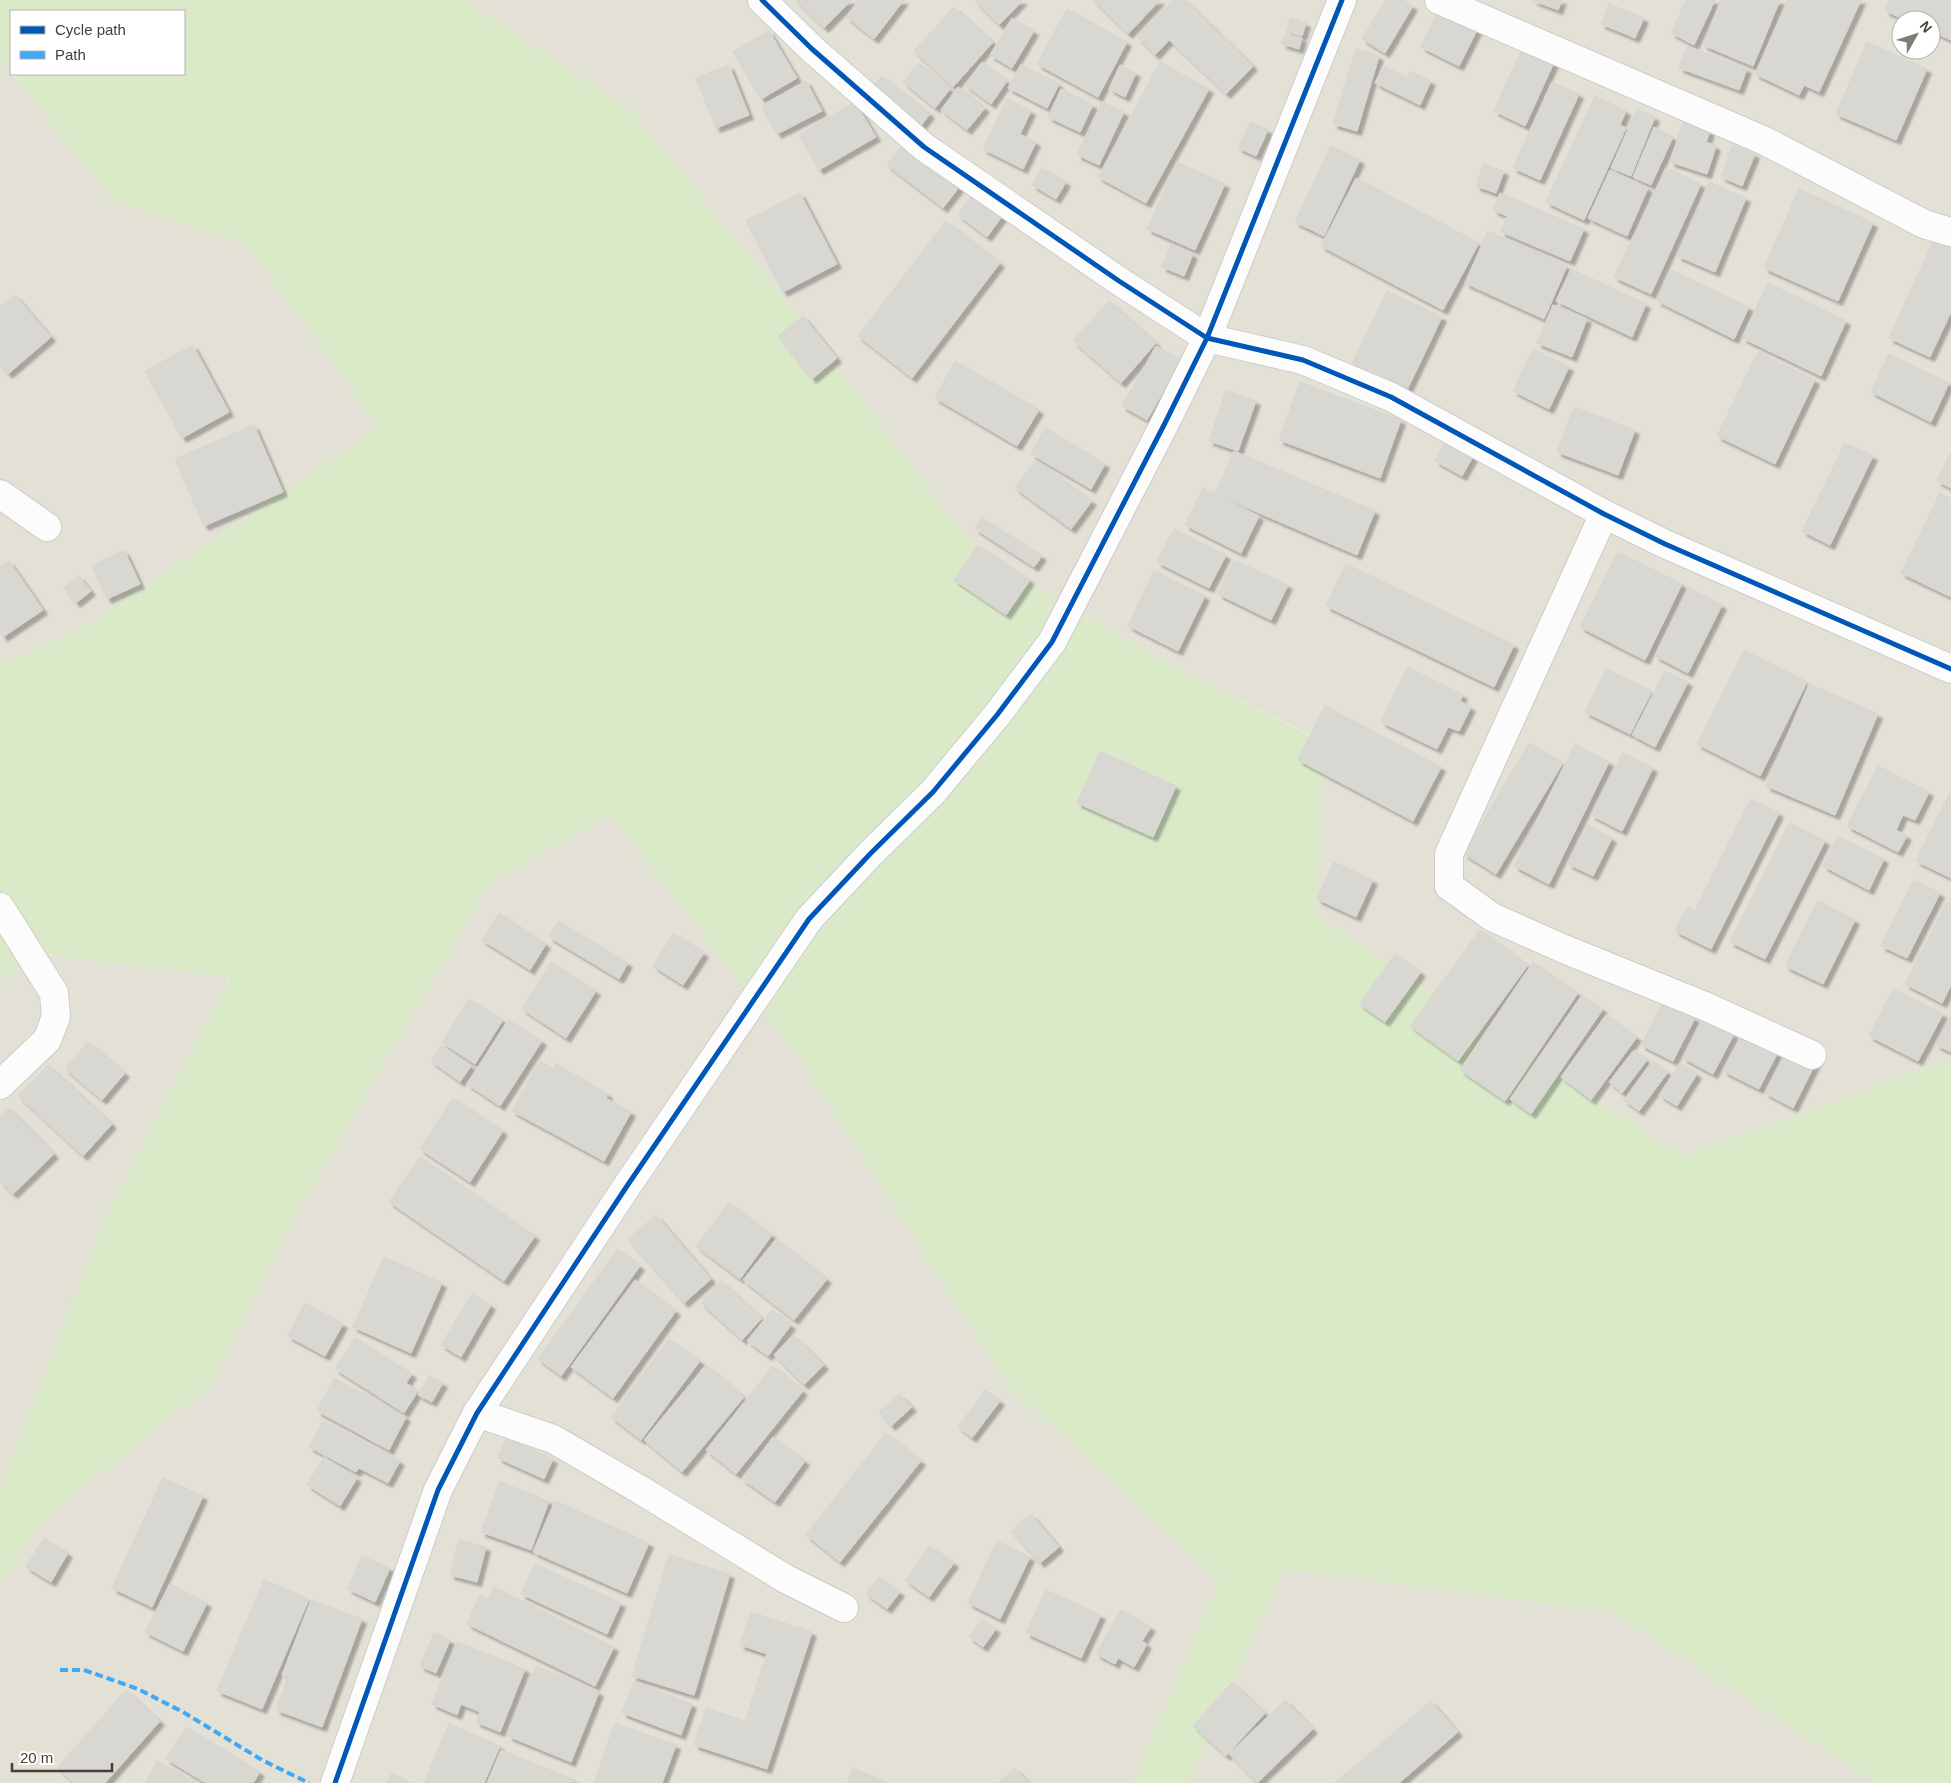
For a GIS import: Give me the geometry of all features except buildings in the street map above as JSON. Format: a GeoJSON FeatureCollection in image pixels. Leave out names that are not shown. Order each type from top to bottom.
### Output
{"type":"FeatureCollection","features":[{"type":"Feature","properties":{"kind":"street"},"geometry":{"type":"LineString","coordinates":[[762,0],[812,49],[924,147],[1119,281],[1206,338],[1303,360],[1391,397],[1604,514],[1665,544],[1951,669]]}},
{"type":"Feature","properties":{"kind":"street"},"geometry":{"type":"LineString","coordinates":[[335,1783],[438,1490],[476,1413],[627,1186],[809,919],[871,853],[933,792],[997,715],[1052,642],[1206,338],[1342,0]]}},
{"type":"Feature","properties":{"kind":"street"},"geometry":{"type":"LineString","coordinates":[[1439,0],[1765,141],[1924,224],[1951,232]]}},
{"type":"Feature","properties":{"kind":"street"},"geometry":{"type":"LineString","coordinates":[[0,494],[47,527]]}},
{"type":"Feature","properties":{"kind":"street"},"geometry":{"type":"LineString","coordinates":[[1604,514],[1448,854],[1449,886],[1492,917],[1564,949],[1707,1007],[1812,1055]]}},
{"type":"Feature","properties":{"kind":"street"},"geometry":{"type":"LineString","coordinates":[[0,907],[54,993],[56,1017],[47,1040],[0,1085]]}},
{"type":"Feature","properties":{"kind":"street"},"geometry":{"type":"LineString","coordinates":[[476,1413],[553,1439],[639,1488],[786,1579],[844,1608]]}},
{"type":"Feature","properties":{"kind":"shaded area"},"geometry":{"type":"Polygon","coordinates":[[[465,0],[1951,0],[1951,1059],[1683,1157],[1315,915],[1324,742],[1166,662],[981,556],[799,317],[632,111],[465,0]]]}},
{"type":"Feature","properties":{"kind":"shaded area"},"geometry":{"type":"Polygon","coordinates":[[[0,58],[10,71],[10,75],[13,75],[113,202],[246,244],[379,427],[76,632],[0,664],[0,58]]]}},
{"type":"Feature","properties":{"kind":"shaded area"},"geometry":{"type":"Polygon","coordinates":[[[610,815],[802,1062],[1008,1386],[1219,1581],[1132,1783],[0,1783],[0,1584],[42,1521],[211,1385],[303,1202],[490,883],[610,815]]]}},
{"type":"Feature","properties":{"kind":"shaded area"},"geometry":{"type":"Polygon","coordinates":[[[45,955],[230,976],[110,1207],[0,1486],[0,981],[45,955]]]}},
{"type":"Feature","properties":{"kind":"shaded area"},"geometry":{"type":"Polygon","coordinates":[[[1285,1569],[1614,1613],[1876,1783],[1187,1783],[1285,1569]]]}},
{"type":"Feature","properties":{"kind":"green space"},"geometry":{"type":"Polygon","coordinates":[[[0,0],[465,0],[632,111],[799,317],[981,556],[1166,662],[1324,743],[1316,915],[1682,1156],[1951,1059],[1951,1783],[1876,1783],[1614,1613],[1285,1569],[1187,1783],[1132,1783],[1219,1581],[1008,1386],[802,1062],[610,815],[490,883],[303,1202],[211,1385],[42,1521],[0,1584],[0,1486],[110,1207],[230,977],[45,955],[0,981],[0,664],[76,632],[379,427],[246,244],[113,202],[14,75],[185,75],[185,10],[10,10],[10,71],[0,58],[0,0]]]}},
{"type":"Feature","properties":{"kind":"marked path"},"geometry":{"type":"LineString","coordinates":[[60,1670],[84,1670],[138,1689],[183,1712],[262,1760],[309,1783]]}},
{"type":"Feature","properties":{"kind":"cycle path"},"geometry":{"type":"LineString","coordinates":[[762,0],[812,49],[924,147],[1119,281],[1207,338],[1303,360],[1391,397],[1604,514],[1665,544],[1951,669]]}},
{"type":"Feature","properties":{"kind":"cycle path"},"geometry":{"type":"LineString","coordinates":[[335,1783],[438,1490],[477,1413],[627,1186],[809,919],[871,853],[933,792],[997,715],[1052,642],[1207,338],[1342,0]]}}]}
